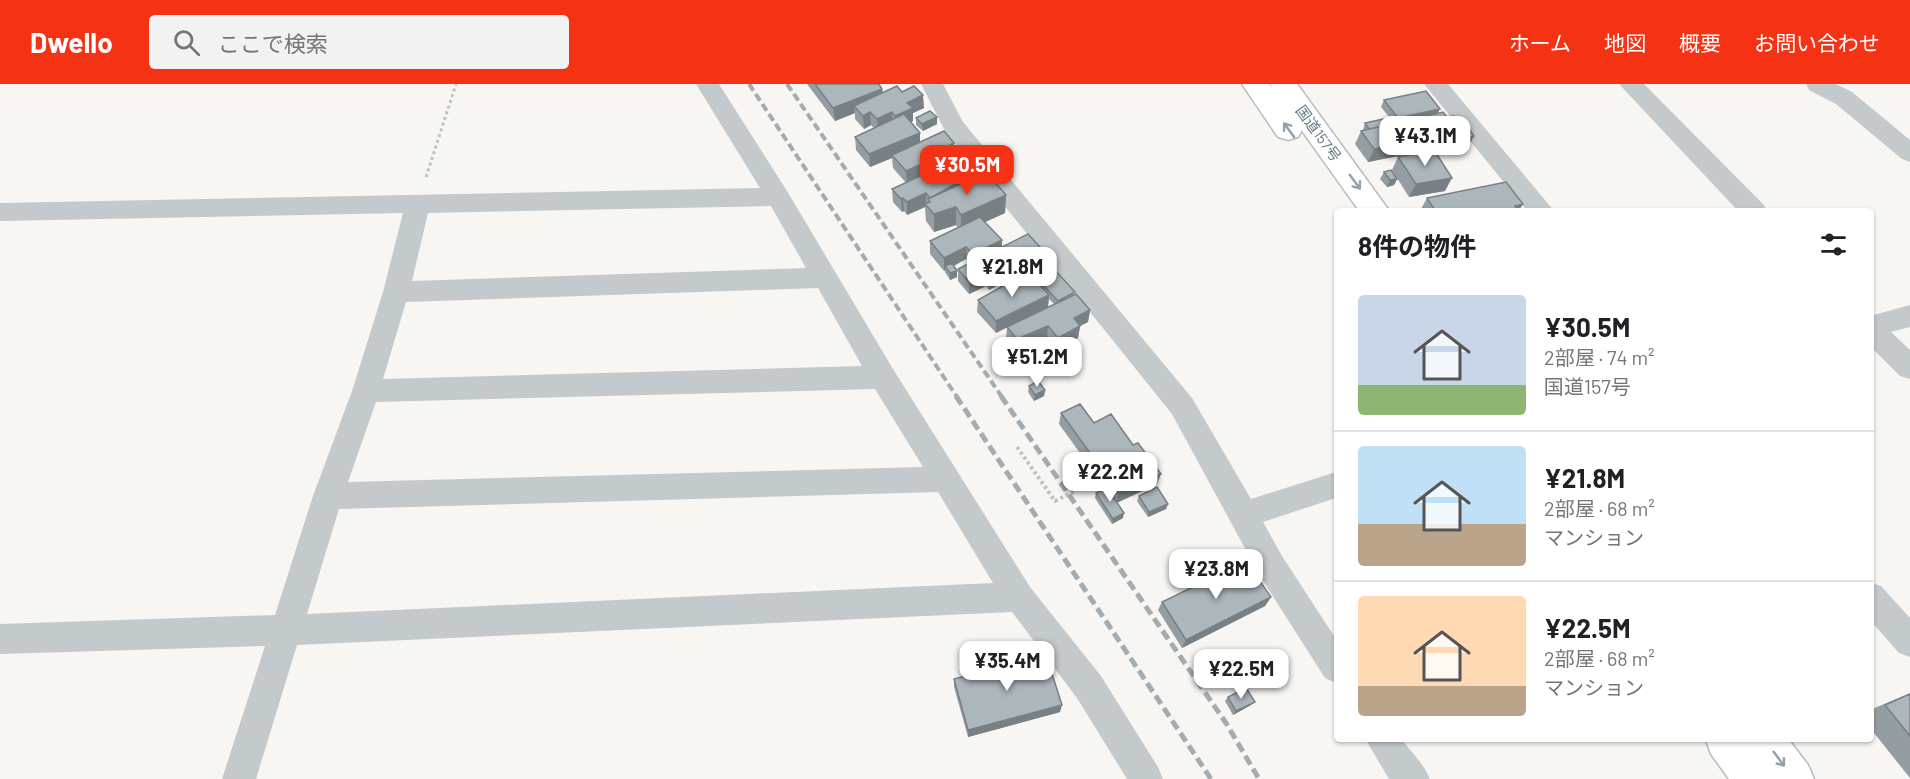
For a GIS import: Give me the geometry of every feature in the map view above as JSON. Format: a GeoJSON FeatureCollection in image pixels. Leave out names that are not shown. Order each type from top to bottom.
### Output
{"type":"FeatureCollection","features":[{"type":"Feature","properties":{"kind":"highway","name":"国道157号"},"geometry":{"type":"LineString","coordinates":[[1256,84],[1344,208]]}},
{"type":"Feature","properties":{"kind":"highway","name":"国道157号"},"geometry":{"type":"LineString","coordinates":[[1283,84],[1373,208]]}},
{"type":"Feature","properties":{"kind":"highway"},"geometry":{"type":"LineString","coordinates":[[1726,742],[1753,779]]}},
{"type":"Feature","properties":{"kind":"highway"},"geometry":{"type":"LineString","coordinates":[[1766,742],[1794,779]]}},
{"type":"Feature","properties":{"kind":"street"},"geometry":{"type":"LineString","coordinates":[[706,84],[778,197],[883,377],[1019,597],[1089,687],[1146,779]]}},
{"type":"Feature","properties":{"kind":"street"},"geometry":{"type":"LineString","coordinates":[[932,84],[954,127],[1182,406],[1271,566],[1334,665]]}},
{"type":"Feature","properties":{"kind":"street"},"geometry":{"type":"LineString","coordinates":[[1435,84],[1539,208]]}},
{"type":"Feature","properties":{"kind":"street"},"geometry":{"type":"LineString","coordinates":[[1630,84],[1751,208]]}},
{"type":"Feature","properties":{"kind":"street"},"geometry":{"type":"LineString","coordinates":[[1817,84],[1844,98],[1910,153]]}},
{"type":"Feature","properties":{"kind":"street"},"geometry":{"type":"LineString","coordinates":[[0,212],[778,197]]}},
{"type":"Feature","properties":{"kind":"street"},"geometry":{"type":"LineString","coordinates":[[239,779],[284,630],[328,496],[366,391],[396,291],[418,204]]}},
{"type":"Feature","properties":{"kind":"street"},"geometry":{"type":"LineString","coordinates":[[396,291],[824,278]]}},
{"type":"Feature","properties":{"kind":"street"},"geometry":{"type":"LineString","coordinates":[[1874,327],[1910,316]]}},
{"type":"Feature","properties":{"kind":"street"},"geometry":{"type":"LineString","coordinates":[[1874,332],[1910,369]]}},
{"type":"Feature","properties":{"kind":"street"},"geometry":{"type":"LineString","coordinates":[[366,391],[883,377]]}},
{"type":"Feature","properties":{"kind":"street"},"geometry":{"type":"LineString","coordinates":[[328,496],[946,479]]}},
{"type":"Feature","properties":{"kind":"street"},"geometry":{"type":"LineString","coordinates":[[1244,515],[1334,486]]}},
{"type":"Feature","properties":{"kind":"street"},"geometry":{"type":"LineString","coordinates":[[0,639],[284,630],[1019,597]]}},
{"type":"Feature","properties":{"kind":"street"},"geometry":{"type":"LineString","coordinates":[[1874,601],[1910,642]]}},
{"type":"Feature","properties":{"kind":"street"},"geometry":{"type":"LineString","coordinates":[[1384,742],[1402,769],[1413,779]]}},
{"type":"Feature","properties":{"kind":"path"},"geometry":{"type":"LineString","coordinates":[[418,204],[456,84]]}},
{"type":"Feature","properties":{"kind":"path"},"geometry":{"type":"LineString","coordinates":[[1017,447],[1055,501],[1099,479]]}},
{"type":"Feature","properties":{"kind":"building"},"geometry":{"type":"Polygon","coordinates":[[[815,84],[879,84],[882,89],[833,108],[815,84]]]}},
{"type":"Feature","properties":{"kind":"building"},"geometry":{"type":"Polygon","coordinates":[[[897,86],[902,92],[914,86],[923,95],[907,103],[913,108],[895,116],[892,112],[877,119],[870,112],[863,116],[854,106],[897,86]]]}},
{"type":"Feature","properties":{"kind":"building"},"geometry":{"type":"Polygon","coordinates":[[[1426,91],[1440,109],[1398,118],[1384,100],[1426,91]]]}},
{"type":"Feature","properties":{"kind":"building"},"geometry":{"type":"Polygon","coordinates":[[[930,111],[937,117],[922,124],[916,118],[930,111]]]}},
{"type":"Feature","properties":{"kind":"building"},"geometry":{"type":"Polygon","coordinates":[[[1443,112],[1447,117],[1454,116],[1458,121],[1462,120],[1474,136],[1452,141],[1449,137],[1431,141],[1429,138],[1374,149],[1361,131],[1443,112]]]}},
{"type":"Feature","properties":{"kind":"building"},"geometry":{"type":"Polygon","coordinates":[[[904,114],[920,133],[869,154],[855,137],[904,114]]]}},
{"type":"Feature","properties":{"kind":"building"},"geometry":{"type":"Polygon","coordinates":[[[1383,119],[1388,125],[1369,129],[1365,123],[1383,119]]]}},
{"type":"Feature","properties":{"kind":"building"},"geometry":{"type":"Polygon","coordinates":[[[944,131],[954,143],[940,150],[942,152],[938,154],[942,159],[924,167],[922,164],[906,171],[892,155],[944,131]]]}},
{"type":"Feature","properties":{"kind":"building"},"geometry":{"type":"Polygon","coordinates":[[[1434,150],[1452,178],[1416,184],[1398,157],[1434,150]]]}},
{"type":"Feature","properties":{"kind":"building"},"geometry":{"type":"Polygon","coordinates":[[[944,165],[959,182],[930,198],[926,193],[907,202],[892,189],[944,165]]]}},
{"type":"Feature","properties":{"kind":"building"},"geometry":{"type":"Polygon","coordinates":[[[1391,170],[1397,179],[1390,180],[1384,172],[1391,170]]]}},
{"type":"Feature","properties":{"kind":"building"},"geometry":{"type":"Polygon","coordinates":[[[986,172],[1006,195],[961,215],[956,207],[934,214],[925,204],[930,202],[928,199],[986,172]]]}},
{"type":"Feature","properties":{"kind":"building"},"geometry":{"type":"Polygon","coordinates":[[[1506,182],[1523,204],[1515,206],[1516,208],[1433,208],[1427,198],[1506,182]]]}},
{"type":"Feature","properties":{"kind":"building"},"geometry":{"type":"Polygon","coordinates":[[[980,217],[1002,240],[973,254],[966,247],[944,258],[930,241],[980,217]]]}},
{"type":"Feature","properties":{"kind":"building"},"geometry":{"type":"Polygon","coordinates":[[[1028,234],[1051,259],[1024,272],[1021,270],[1008,276],[1003,271],[990,278],[986,273],[969,282],[958,269],[1028,234]]]}},
{"type":"Feature","properties":{"kind":"building"},"geometry":{"type":"Polygon","coordinates":[[[952,263],[957,271],[950,273],[945,266],[952,263]]]}},
{"type":"Feature","properties":{"kind":"building"},"geometry":{"type":"Polygon","coordinates":[[[1053,268],[1075,292],[1058,301],[1036,277],[1053,268]]]}},
{"type":"Feature","properties":{"kind":"building"},"geometry":{"type":"Polygon","coordinates":[[[1017,278],[1023,285],[1034,279],[1049,295],[996,321],[978,300],[1017,278]]]}},
{"type":"Feature","properties":{"kind":"building"},"geometry":{"type":"Polygon","coordinates":[[[1076,294],[1090,310],[1074,318],[1080,326],[1058,338],[1048,326],[1017,339],[1007,327],[1076,294]]]}},
{"type":"Feature","properties":{"kind":"building"},"geometry":{"type":"Polygon","coordinates":[[[1038,381],[1045,390],[1035,395],[1029,386],[1038,381]]]}},
{"type":"Feature","properties":{"kind":"building"},"geometry":{"type":"Polygon","coordinates":[[[1080,404],[1094,423],[1111,414],[1133,445],[1138,443],[1161,474],[1119,493],[1061,413],[1080,404]]]}},
{"type":"Feature","properties":{"kind":"building"},"geometry":{"type":"Polygon","coordinates":[[[1157,487],[1168,504],[1149,512],[1139,496],[1157,487]]]}},
{"type":"Feature","properties":{"kind":"building"},"geometry":{"type":"Polygon","coordinates":[[[1107,488],[1124,513],[1113,519],[1096,493],[1107,488]]]}},
{"type":"Feature","properties":{"kind":"building"},"geometry":{"type":"Polygon","coordinates":[[[1246,561],[1271,597],[1186,640],[1162,602],[1246,561]]]}},
{"type":"Feature","properties":{"kind":"building"},"geometry":{"type":"Polygon","coordinates":[[[1046,655],[1062,705],[968,730],[954,679],[1046,655]]]}},
{"type":"Feature","properties":{"kind":"building"},"geometry":{"type":"Polygon","coordinates":[[[1246,688],[1255,702],[1236,711],[1228,697],[1246,688]]]}},
{"type":"Feature","properties":{"kind":"building"},"geometry":{"type":"Polygon","coordinates":[[[1910,694],[1910,736],[1885,705],[1910,694]]]}},
{"type":"Feature","properties":{"kind":"railway"},"geometry":{"type":"LineString","coordinates":[[749,84],[957,397]]}},
{"type":"Feature","properties":{"kind":"railway"},"geometry":{"type":"LineString","coordinates":[[787,84],[1002,397]]}},
{"type":"Feature","properties":{"kind":"railway"},"geometry":{"type":"LineString","coordinates":[[956,396],[1211,779]]}},
{"type":"Feature","properties":{"kind":"railway"},"geometry":{"type":"LineString","coordinates":[[1001,396],[1226,723],[1259,779]]}}]}
